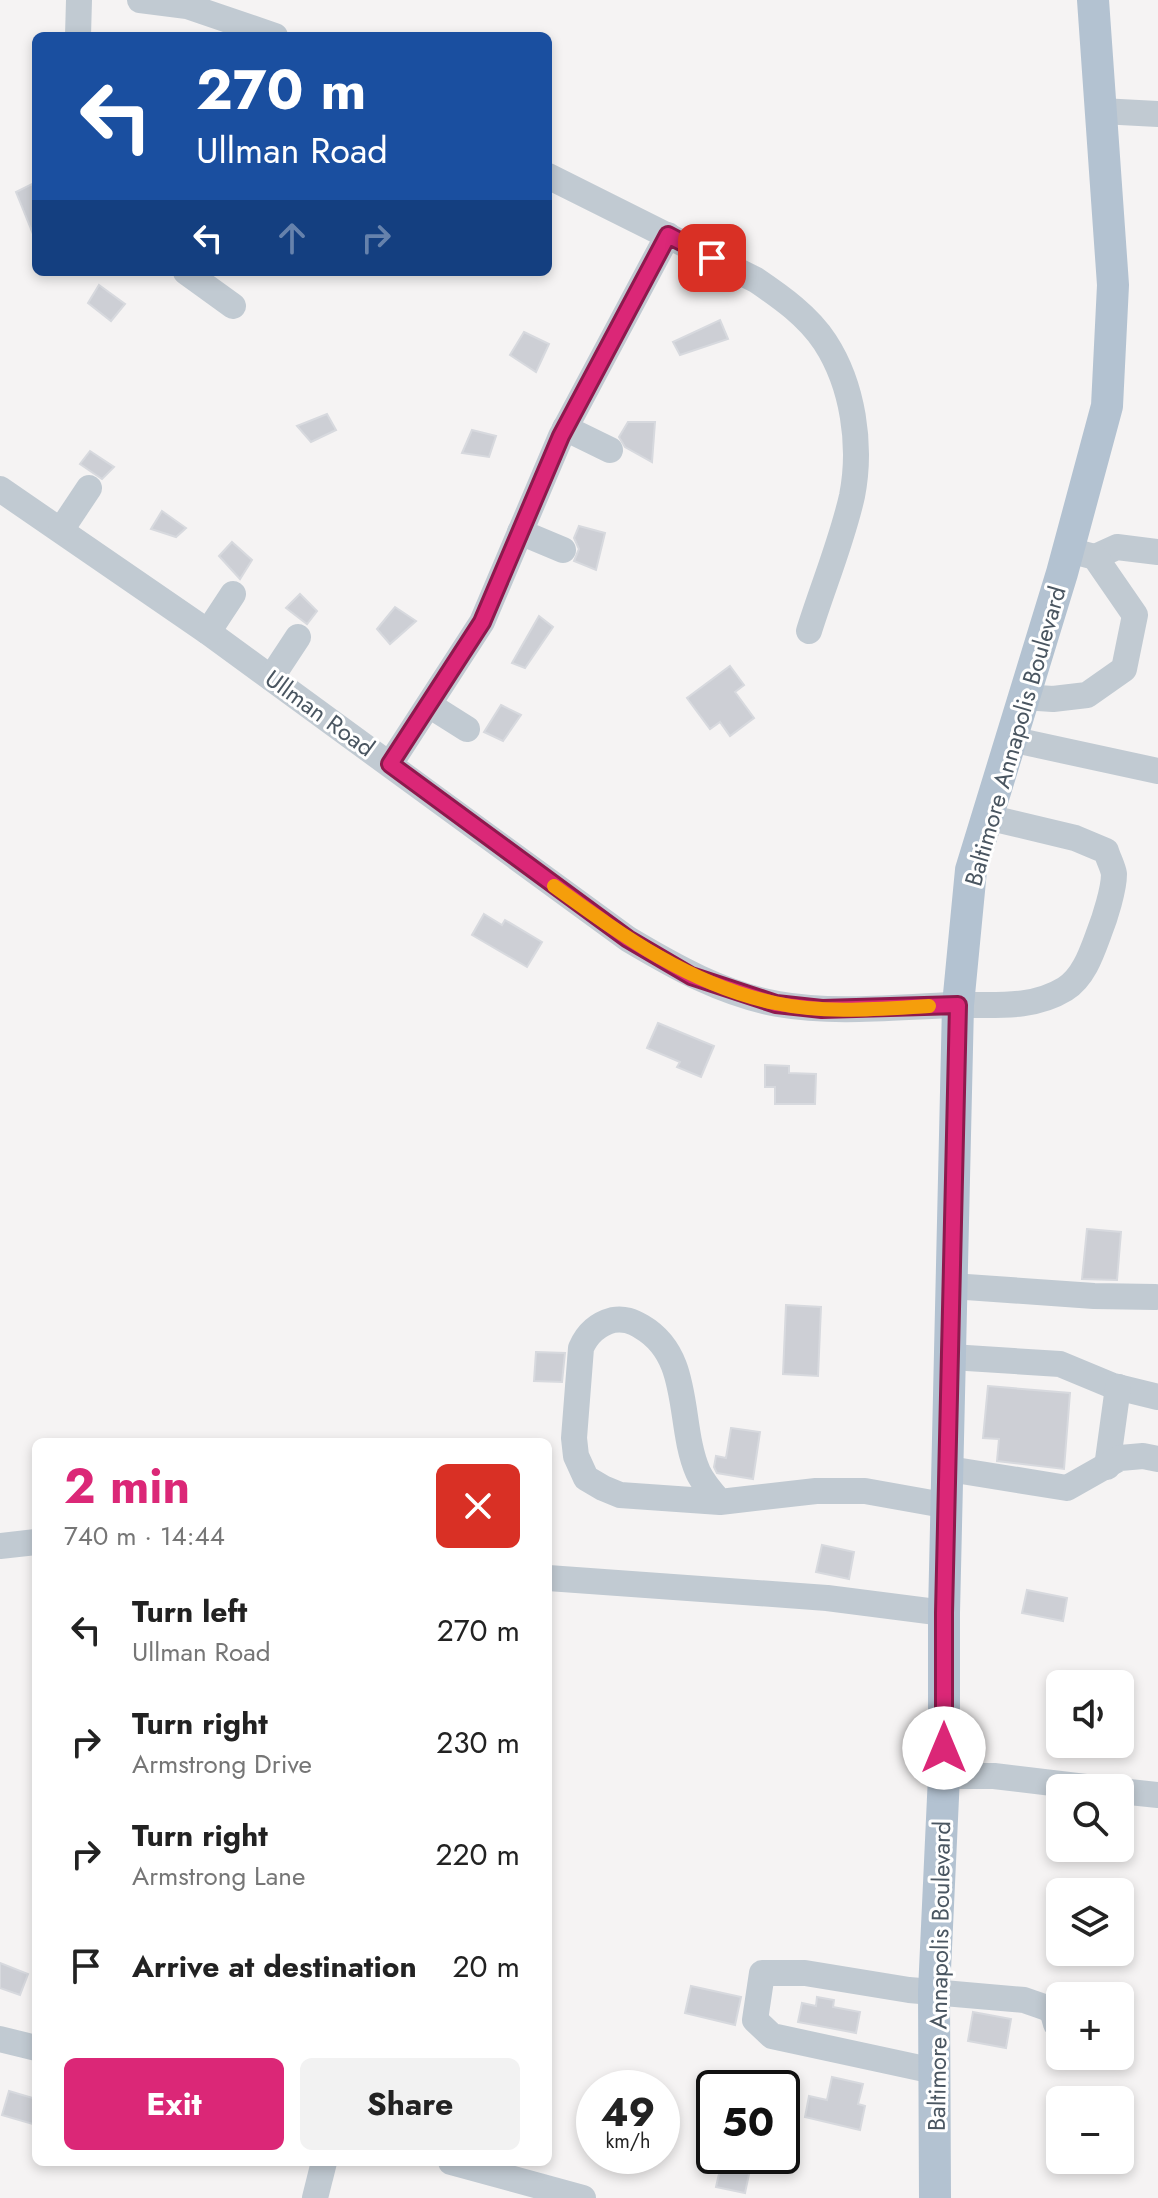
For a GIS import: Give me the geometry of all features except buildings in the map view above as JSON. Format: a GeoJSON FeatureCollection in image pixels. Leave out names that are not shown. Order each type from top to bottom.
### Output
{"type":"FeatureCollection","features":[{"type":"Feature","properties":{"kind":"main road","name":"Baltimore Annapolis Boulevard"},"geometry":{"type":"LineString","coordinates":[[935,2198],[934,1991],[944,1776],[944,1613],[949,1506],[958,1005],[971,870],[1023,697],[1082,554],[1107,406],[1113,285],[1093,0]]}},
{"type":"Feature","properties":{"kind":"street"},"geometry":{"type":"LineString","coordinates":[[78,32],[79,0]]}},
{"type":"Feature","properties":{"kind":"street"},"geometry":{"type":"LineString","coordinates":[[140,0],[187,6],[263,32]]}},
{"type":"Feature","properties":{"kind":"street"},"geometry":{"type":"LineString","coordinates":[[1101,111],[1158,114]]}},
{"type":"Feature","properties":{"kind":"street"},"geometry":{"type":"LineString","coordinates":[[552,178],[756,280],[784,299],[825,343],[845,385],[855,424],[856,464],[844,525],[809,631]]}},
{"type":"Feature","properties":{"kind":"street"},"geometry":{"type":"LineString","coordinates":[[390,764],[482,622],[565,428],[668,235]]}},
{"type":"Feature","properties":{"kind":"street"},"geometry":{"type":"LineString","coordinates":[[192,276],[233,306]]}},
{"type":"Feature","properties":{"kind":"street"},"geometry":{"type":"LineString","coordinates":[[565,428],[610,450]]}},
{"type":"Feature","properties":{"kind":"street"},"geometry":{"type":"LineString","coordinates":[[61,530],[89,488]]}},
{"type":"Feature","properties":{"kind":"street","name":"Ullman Road"},"geometry":{"type":"LineString","coordinates":[[0,489],[208,632],[628,939],[691,976],[776,1004],[822,1009],[990,1007],[1036,1002],[1068,988],[1087,964],[1104,920],[1114,873],[1106,851],[1075,838],[987,817]]}},
{"type":"Feature","properties":{"kind":"street"},"geometry":{"type":"LineString","coordinates":[[520,532],[563,550]]}},
{"type":"Feature","properties":{"kind":"street"},"geometry":{"type":"LineString","coordinates":[[1023,697],[1053,699],[1087,695],[1124,669],[1135,615],[1082,554],[1117,547],[1158,552]]}},
{"type":"Feature","properties":{"kind":"street"},"geometry":{"type":"LineString","coordinates":[[208,632],[233,594]]}},
{"type":"Feature","properties":{"kind":"street"},"geometry":{"type":"LineString","coordinates":[[271,678],[298,637]]}},
{"type":"Feature","properties":{"kind":"street"},"geometry":{"type":"LineString","coordinates":[[429,705],[467,729]]}},
{"type":"Feature","properties":{"kind":"street"},"geometry":{"type":"LineString","coordinates":[[1010,739],[1158,771]]}},
{"type":"Feature","properties":{"kind":"street"},"geometry":{"type":"LineString","coordinates":[[952,1286],[1155,1297]]}},
{"type":"Feature","properties":{"kind":"street"},"geometry":{"type":"LineString","coordinates":[[720,1502],[698,1473],[676,1371],[664,1345],[631,1321],[618,1319],[596,1328],[585,1338],[581,1348],[574,1438],[576,1456],[586,1478],[620,1495],[720,1502],[816,1491],[865,1491],[949,1506]]}},
{"type":"Feature","properties":{"kind":"street"},"geometry":{"type":"LineString","coordinates":[[951,1357],[1060,1364],[1118,1387],[1158,1397]]}},
{"type":"Feature","properties":{"kind":"street"},"geometry":{"type":"LineString","coordinates":[[1107,1467],[1118,1387]]}},
{"type":"Feature","properties":{"kind":"street"},"geometry":{"type":"LineString","coordinates":[[949,1469],[1067,1488],[1120,1458],[1143,1456],[1158,1459]]}},
{"type":"Feature","properties":{"kind":"street"},"geometry":{"type":"LineString","coordinates":[[0,1546],[32,1542]]}},
{"type":"Feature","properties":{"kind":"street"},"geometry":{"type":"LineString","coordinates":[[552,1578],[827,1598],[944,1613]]}},
{"type":"Feature","properties":{"kind":"street"},"geometry":{"type":"LineString","coordinates":[[944,1776],[994,1776],[1046,1782]]}},
{"type":"Feature","properties":{"kind":"street"},"geometry":{"type":"LineString","coordinates":[[1134,1792],[1158,1795]]}},
{"type":"Feature","properties":{"kind":"street"},"geometry":{"type":"LineString","coordinates":[[934,2071],[772,2036],[755,2020],[762,1973],[805,1973],[909,1990],[1032,2002],[1046,2009]]}},
{"type":"Feature","properties":{"kind":"street"},"geometry":{"type":"LineString","coordinates":[[0,2039],[32,2047]]}},
{"type":"Feature","properties":{"kind":"street"},"geometry":{"type":"LineString","coordinates":[[315,2198],[323,2166]]}},
{"type":"Feature","properties":{"kind":"street"},"geometry":{"type":"LineString","coordinates":[[466,2166],[583,2198]]}},
{"type":"Feature","properties":{"kind":"slow traffic"},"geometry":{"type":"LineString","coordinates":[[554,886],[628,939],[691,976],[720,987],[776,1004],[822,1009],[929,1006]]}},
{"type":"Feature","properties":{"kind":"route"},"geometry":{"type":"LineString","coordinates":[[712,258],[668,235],[561,436],[482,622],[390,764],[544,880],[628,939],[691,976],[776,1004],[822,1009],[958,1005],[949,1506],[944,1613],[944,1748]]}}]}
